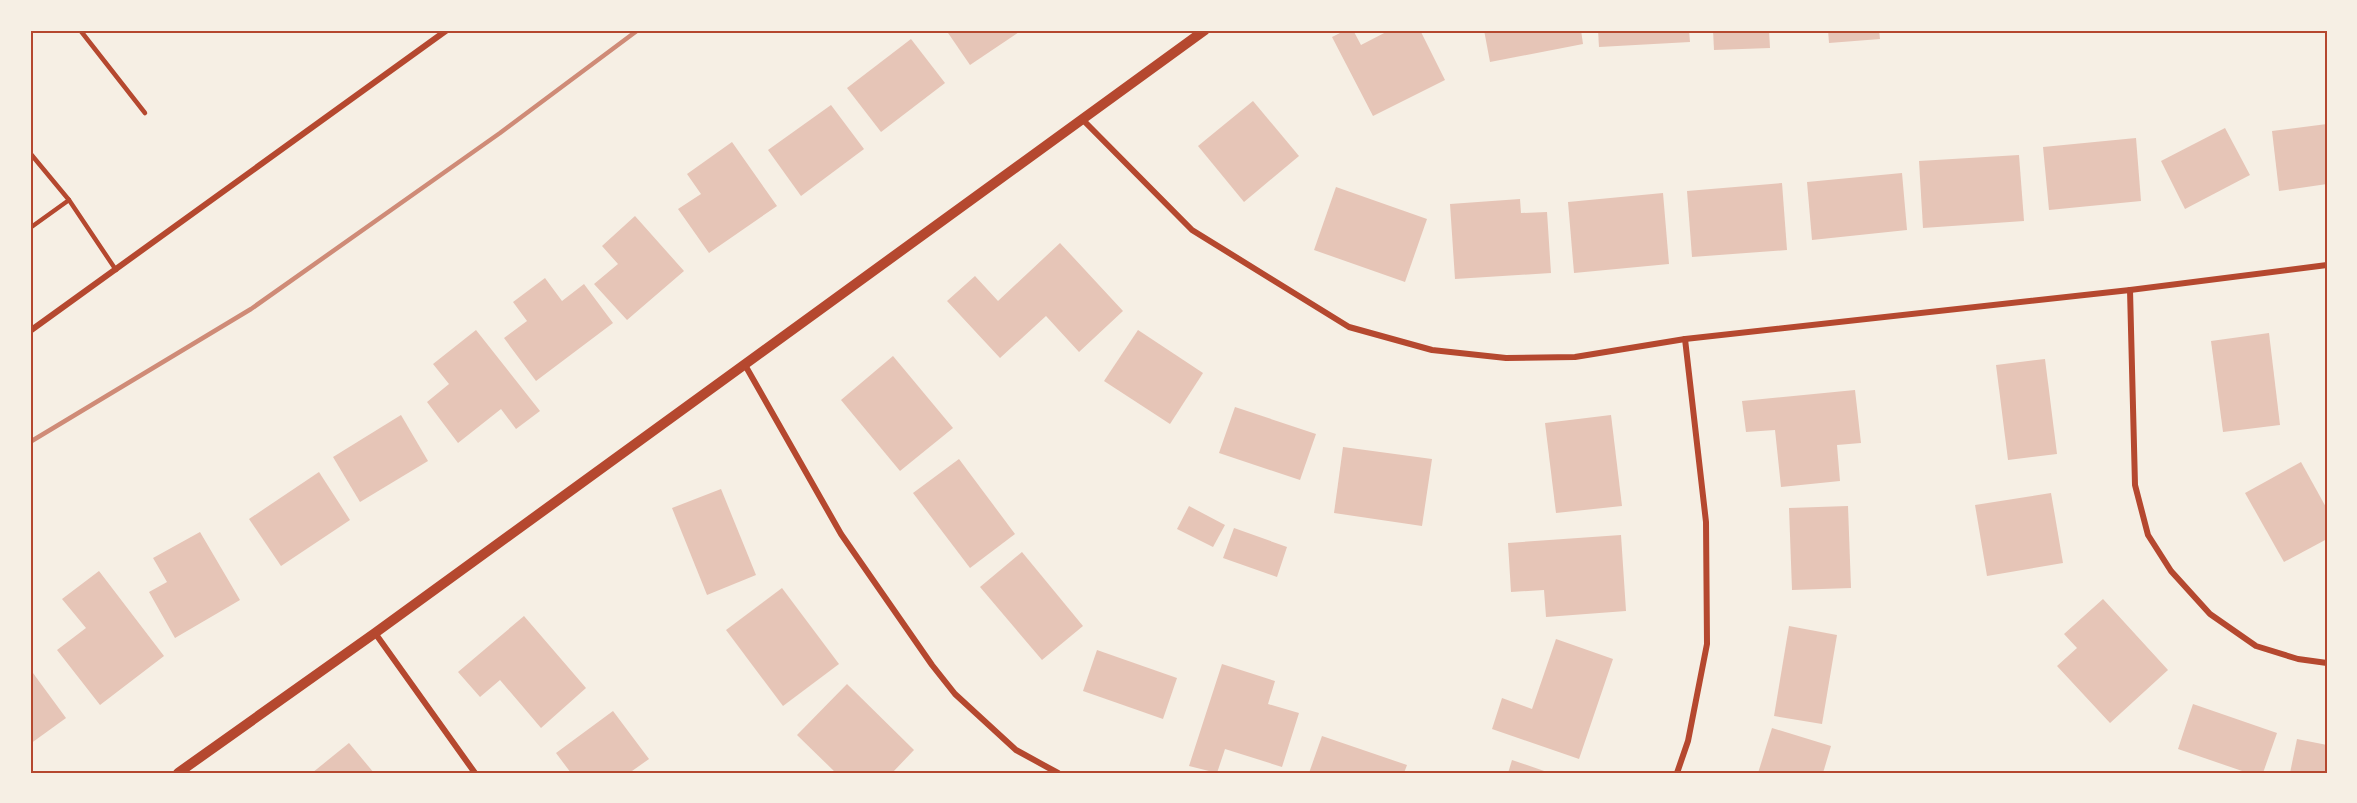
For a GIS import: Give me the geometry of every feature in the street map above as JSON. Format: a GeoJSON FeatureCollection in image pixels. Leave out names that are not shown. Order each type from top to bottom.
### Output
{"type":"FeatureCollection","features":[{"type":"Feature","properties":{"kind":"street"},"geometry":{"type":"LineString","coordinates":[[30,332],[447,30]]}},
{"type":"Feature","properties":{"kind":"street"},"geometry":{"type":"LineString","coordinates":[[178,773],[375,633],[1205,30]]}},
{"type":"Feature","properties":{"kind":"street"},"geometry":{"type":"LineString","coordinates":[[1082,118],[1192,230],[1349,327],[1432,350],[1506,358],[1575,357],[1685,339],[2130,290],[2327,265]]}},
{"type":"Feature","properties":{"kind":"street"},"geometry":{"type":"LineString","coordinates":[[2130,290],[2135,484],[2148,535],[2171,571],[2210,614],[2228,627],[2256,646],[2298,659],[2327,663]]}},
{"type":"Feature","properties":{"kind":"street"},"geometry":{"type":"LineString","coordinates":[[1677,773],[1688,741],[1707,644],[1706,522],[1685,339]]}},
{"type":"Feature","properties":{"kind":"street"},"geometry":{"type":"LineString","coordinates":[[745,365],[841,534],[932,665],[956,694],[1017,750],[1058,773]]}},
{"type":"Feature","properties":{"kind":"street"},"geometry":{"type":"LineString","coordinates":[[375,633],[475,773]]}},
{"type":"Feature","properties":{"kind":"lane"},"geometry":{"type":"LineString","coordinates":[[80,30],[145,113]]}},
{"type":"Feature","properties":{"kind":"lane"},"geometry":{"type":"LineString","coordinates":[[30,153],[69,200],[116,270]]}},
{"type":"Feature","properties":{"kind":"lane"},"geometry":{"type":"LineString","coordinates":[[30,228],[69,200]]}},
{"type":"Feature","properties":{"kind":"building"},"geometry":{"type":"Polygon","coordinates":[[[946,30],[1022,30],[970,65],[946,30]]]}},
{"type":"Feature","properties":{"kind":"building"},"geometry":{"type":"Polygon","coordinates":[[[1346,30],[1353,30],[1361,45],[1390,30],[1420,30],[1445,80],[1373,116],[1332,37],[1346,30]]]}},
{"type":"Feature","properties":{"kind":"building"},"geometry":{"type":"Polygon","coordinates":[[[1484,30],[1581,30],[1583,44],[1490,62],[1484,30]]]}},
{"type":"Feature","properties":{"kind":"building"},"geometry":{"type":"Polygon","coordinates":[[[1598,30],[1689,30],[1690,42],[1599,47],[1598,30]]]}},
{"type":"Feature","properties":{"kind":"building"},"geometry":{"type":"Polygon","coordinates":[[[1713,30],[1769,30],[1770,48],[1714,50],[1713,30]]]}},
{"type":"Feature","properties":{"kind":"building"},"geometry":{"type":"Polygon","coordinates":[[[1828,30],[1879,30],[1880,39],[1829,43],[1828,30]]]}},
{"type":"Feature","properties":{"kind":"building"},"geometry":{"type":"Polygon","coordinates":[[[911,39],[945,83],[881,132],[847,88],[911,39]]]}},
{"type":"Feature","properties":{"kind":"building"},"geometry":{"type":"Polygon","coordinates":[[[1253,101],[1299,156],[1244,202],[1198,146],[1253,101]]]}},
{"type":"Feature","properties":{"kind":"building"},"geometry":{"type":"Polygon","coordinates":[[[831,105],[864,149],[801,196],[768,150],[831,105]]]}},
{"type":"Feature","properties":{"kind":"building"},"geometry":{"type":"Polygon","coordinates":[[[2327,124],[2327,184],[2279,191],[2272,131],[2327,124]]]}},
{"type":"Feature","properties":{"kind":"building"},"geometry":{"type":"Polygon","coordinates":[[[2225,128],[2250,175],[2185,209],[2161,161],[2225,128]]]}},
{"type":"Feature","properties":{"kind":"building"},"geometry":{"type":"Polygon","coordinates":[[[2136,138],[2141,201],[2049,210],[2043,147],[2136,138]]]}},
{"type":"Feature","properties":{"kind":"building"},"geometry":{"type":"Polygon","coordinates":[[[732,142],[777,206],[709,253],[678,209],[701,194],[687,174],[732,142]]]}},
{"type":"Feature","properties":{"kind":"building"},"geometry":{"type":"Polygon","coordinates":[[[2019,155],[2024,221],[1923,228],[1919,161],[2019,155]]]}},
{"type":"Feature","properties":{"kind":"building"},"geometry":{"type":"Polygon","coordinates":[[[1902,173],[1907,230],[1812,240],[1807,182],[1902,173]]]}},
{"type":"Feature","properties":{"kind":"building"},"geometry":{"type":"Polygon","coordinates":[[[1782,183],[1787,250],[1692,257],[1687,191],[1782,183]]]}},
{"type":"Feature","properties":{"kind":"building"},"geometry":{"type":"Polygon","coordinates":[[[1336,187],[1427,219],[1405,282],[1314,250],[1336,187]]]}},
{"type":"Feature","properties":{"kind":"building"},"geometry":{"type":"Polygon","coordinates":[[[1663,193],[1669,264],[1574,273],[1568,202],[1663,193]]]}},
{"type":"Feature","properties":{"kind":"building"},"geometry":{"type":"Polygon","coordinates":[[[1520,199],[1521,213],[1547,212],[1551,273],[1455,279],[1450,204],[1520,199]]]}},
{"type":"Feature","properties":{"kind":"building"},"geometry":{"type":"Polygon","coordinates":[[[635,216],[684,271],[627,320],[594,284],[618,264],[602,246],[635,216]]]}},
{"type":"Feature","properties":{"kind":"building"},"geometry":{"type":"Polygon","coordinates":[[[1060,243],[1123,311],[1079,352],[1046,316],[1000,358],[947,301],[975,276],[998,301],[1060,243]]]}},
{"type":"Feature","properties":{"kind":"building"},"geometry":{"type":"Polygon","coordinates":[[[545,278],[562,301],[584,284],[613,323],[536,381],[504,338],[527,321],[513,302],[545,278]]]}},
{"type":"Feature","properties":{"kind":"building"},"geometry":{"type":"Polygon","coordinates":[[[476,330],[540,411],[516,429],[501,409],[458,443],[427,402],[449,384],[433,364],[476,330]]]}},
{"type":"Feature","properties":{"kind":"building"},"geometry":{"type":"Polygon","coordinates":[[[1138,330],[1203,373],[1170,424],[1104,381],[1138,330]]]}},
{"type":"Feature","properties":{"kind":"building"},"geometry":{"type":"Polygon","coordinates":[[[2269,333],[2280,425],[2223,432],[2211,341],[2269,333]]]}},
{"type":"Feature","properties":{"kind":"building"},"geometry":{"type":"Polygon","coordinates":[[[893,356],[953,428],[900,471],[841,400],[893,356]]]}},
{"type":"Feature","properties":{"kind":"building"},"geometry":{"type":"Polygon","coordinates":[[[2045,359],[2057,454],[2008,460],[1996,365],[2045,359]]]}},
{"type":"Feature","properties":{"kind":"building"},"geometry":{"type":"Polygon","coordinates":[[[1855,390],[1861,443],[1837,445],[1840,481],[1781,487],[1775,430],[1746,432],[1742,401],[1855,390]]]}},
{"type":"Feature","properties":{"kind":"building"},"geometry":{"type":"Polygon","coordinates":[[[1235,407],[1316,434],[1300,480],[1219,453],[1235,407]]]}},
{"type":"Feature","properties":{"kind":"building"},"geometry":{"type":"Polygon","coordinates":[[[401,415],[428,461],[360,502],[333,457],[401,415]]]}},
{"type":"Feature","properties":{"kind":"building"},"geometry":{"type":"Polygon","coordinates":[[[1611,415],[1622,506],[1556,513],[1545,423],[1611,415]]]}},
{"type":"Feature","properties":{"kind":"building"},"geometry":{"type":"Polygon","coordinates":[[[1343,447],[1432,459],[1422,526],[1334,513],[1343,447]]]}},
{"type":"Feature","properties":{"kind":"building"},"geometry":{"type":"Polygon","coordinates":[[[959,459],[1015,534],[970,568],[913,493],[959,459]]]}},
{"type":"Feature","properties":{"kind":"building"},"geometry":{"type":"Polygon","coordinates":[[[2301,462],[2327,509],[2327,539],[2284,562],[2245,493],[2301,462]]]}},
{"type":"Feature","properties":{"kind":"building"},"geometry":{"type":"Polygon","coordinates":[[[319,472],[350,520],[281,566],[249,519],[319,472]]]}},
{"type":"Feature","properties":{"kind":"building"},"geometry":{"type":"Polygon","coordinates":[[[721,489],[756,575],[707,595],[672,508],[721,489]]]}},
{"type":"Feature","properties":{"kind":"building"},"geometry":{"type":"Polygon","coordinates":[[[2051,493],[2063,563],[1987,576],[1975,505],[2051,493]]]}},
{"type":"Feature","properties":{"kind":"building"},"geometry":{"type":"Polygon","coordinates":[[[1189,506],[1225,525],[1213,547],[1177,529],[1189,506]]]}},
{"type":"Feature","properties":{"kind":"building"},"geometry":{"type":"Polygon","coordinates":[[[1848,506],[1851,588],[1792,590],[1789,508],[1848,506]]]}},
{"type":"Feature","properties":{"kind":"building"},"geometry":{"type":"Polygon","coordinates":[[[1234,528],[1287,547],[1277,577],[1223,558],[1234,528]]]}},
{"type":"Feature","properties":{"kind":"building"},"geometry":{"type":"Polygon","coordinates":[[[200,532],[240,600],[175,638],[149,592],[167,582],[153,558],[200,532]]]}},
{"type":"Feature","properties":{"kind":"building"},"geometry":{"type":"Polygon","coordinates":[[[1621,535],[1626,611],[1546,617],[1544,590],[1511,592],[1508,543],[1621,535]]]}},
{"type":"Feature","properties":{"kind":"building"},"geometry":{"type":"Polygon","coordinates":[[[1022,552],[1083,626],[1042,660],[980,587],[1022,552]]]}},
{"type":"Feature","properties":{"kind":"building"},"geometry":{"type":"Polygon","coordinates":[[[99,571],[164,656],[100,705],[57,650],[86,628],[62,599],[99,571]]]}},
{"type":"Feature","properties":{"kind":"building"},"geometry":{"type":"Polygon","coordinates":[[[782,588],[839,664],[783,706],[726,630],[782,588]]]}},
{"type":"Feature","properties":{"kind":"building"},"geometry":{"type":"Polygon","coordinates":[[[2103,599],[2168,670],[2110,723],[2057,666],[2077,648],[2064,634],[2103,599]]]}},
{"type":"Feature","properties":{"kind":"building"},"geometry":{"type":"Polygon","coordinates":[[[524,616],[586,688],[541,728],[500,680],[480,697],[458,672],[524,616]]]}},
{"type":"Feature","properties":{"kind":"building"},"geometry":{"type":"Polygon","coordinates":[[[1789,626],[1837,635],[1822,724],[1774,716],[1789,626]]]}},
{"type":"Feature","properties":{"kind":"building"},"geometry":{"type":"Polygon","coordinates":[[[1556,639],[1613,659],[1579,759],[1492,729],[1502,698],[1532,709],[1556,639]]]}},
{"type":"Feature","properties":{"kind":"building"},"geometry":{"type":"Polygon","coordinates":[[[1097,650],[1177,678],[1163,719],[1083,691],[1097,650]]]}},
{"type":"Feature","properties":{"kind":"building"},"geometry":{"type":"Polygon","coordinates":[[[1222,664],[1275,681],[1268,704],[1299,713],[1282,767],[1225,749],[1217,773],[1189,766],[1222,664]]]}},
{"type":"Feature","properties":{"kind":"building"},"geometry":{"type":"Polygon","coordinates":[[[30,669],[66,718],[30,744],[30,669]]]}},
{"type":"Feature","properties":{"kind":"building"},"geometry":{"type":"Polygon","coordinates":[[[847,684],[914,750],[892,773],[836,773],[797,735],[847,684]]]}},
{"type":"Feature","properties":{"kind":"building"},"geometry":{"type":"Polygon","coordinates":[[[2193,704],[2277,733],[2263,773],[2248,773],[2178,749],[2193,704]]]}},
{"type":"Feature","properties":{"kind":"building"},"geometry":{"type":"Polygon","coordinates":[[[613,711],[649,759],[632,771],[633,773],[571,773],[556,753],[613,711]]]}},
{"type":"Feature","properties":{"kind":"building"},"geometry":{"type":"Polygon","coordinates":[[[1772,728],[1831,746],[1823,773],[1758,773],[1772,728]]]}},
{"type":"Feature","properties":{"kind":"building"},"geometry":{"type":"Polygon","coordinates":[[[1322,736],[1407,765],[1404,773],[1309,773],[1322,736]]]}},
{"type":"Feature","properties":{"kind":"building"},"geometry":{"type":"Polygon","coordinates":[[[2297,739],[2327,745],[2327,773],[2290,773],[2297,739]]]}},
{"type":"Feature","properties":{"kind":"building"},"geometry":{"type":"Polygon","coordinates":[[[349,743],[374,773],[312,773],[349,743]]]}},
{"type":"Feature","properties":{"kind":"building"},"geometry":{"type":"Polygon","coordinates":[[[1512,760],[1550,773],[1508,773],[1512,760]]]}},
{"type":"Feature","properties":{"kind":"railway"},"geometry":{"type":"LineString","coordinates":[[30,442],[251,309],[500,133],[638,30]]}}]}
